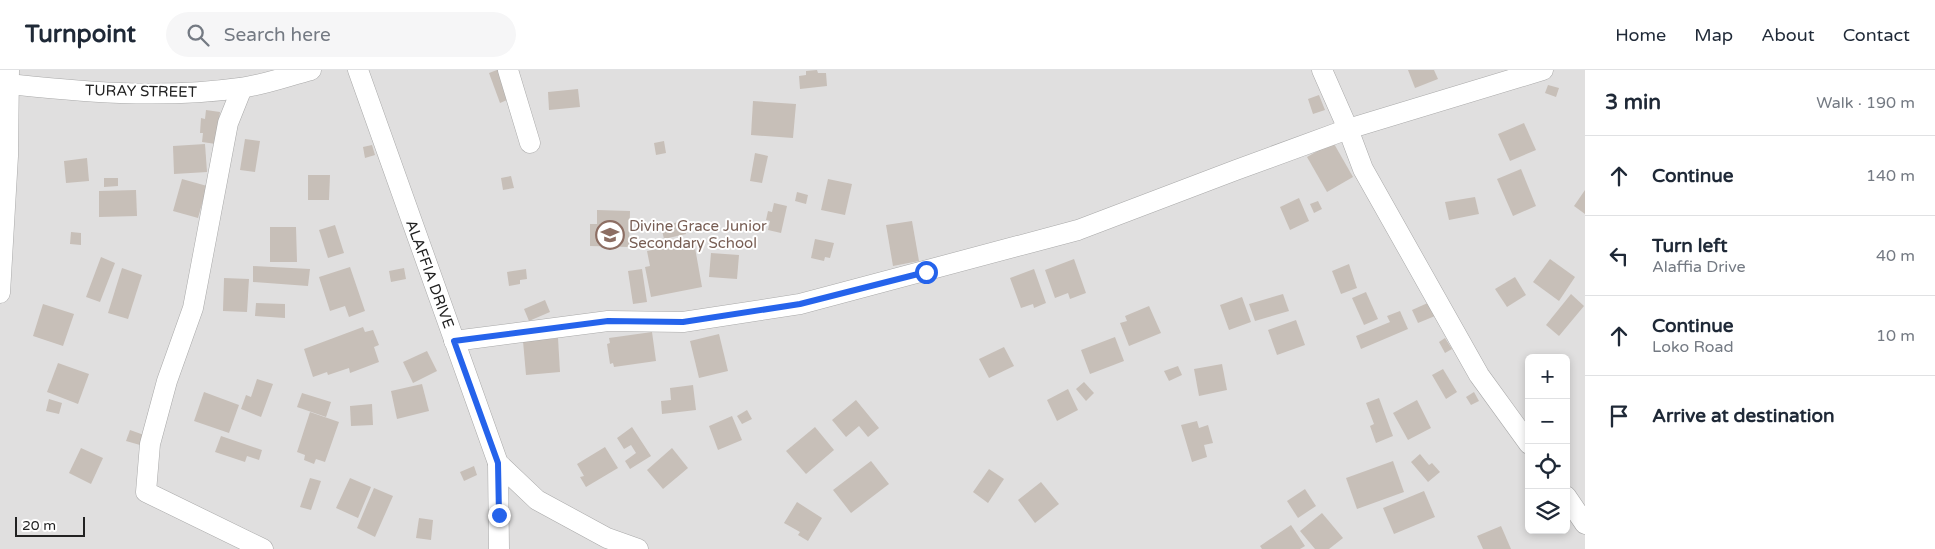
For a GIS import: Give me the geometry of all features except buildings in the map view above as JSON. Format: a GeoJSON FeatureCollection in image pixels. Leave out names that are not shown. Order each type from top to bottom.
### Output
{"type":"FeatureCollection","features":[{"type":"Feature","properties":{"kind":"street","name":"TURAY STREET"},"geometry":{"type":"LineString","coordinates":[[6,79],[106,93],[183,94],[242,88],[311,70]]}},
{"type":"Feature","properties":{"kind":"street","name":"ALAFFIA DRIVE"},"geometry":{"type":"LineString","coordinates":[[358,70],[498,463],[537,500],[607,538],[638,549]]}},
{"type":"Feature","properties":{"kind":"street"},"geometry":{"type":"LineString","coordinates":[[508,70],[530,142]]}},
{"type":"Feature","properties":{"kind":"street"},"geometry":{"type":"LineString","coordinates":[[1322,70],[1363,169],[1475,368],[1525,438]]}},
{"type":"Feature","properties":{"kind":"street"},"geometry":{"type":"LineString","coordinates":[[454,341],[608,321],[683,322],[800,304],[1078,230],[1348,129],[1543,70]]}},
{"type":"Feature","properties":{"kind":"street"},"geometry":{"type":"LineString","coordinates":[[0,293],[8,156],[6,79]]}},
{"type":"Feature","properties":{"kind":"street"},"geometry":{"type":"LineString","coordinates":[[242,88],[228,123],[193,308],[167,381],[150,444],[146,492],[263,549]]}},
{"type":"Feature","properties":{"kind":"street"},"geometry":{"type":"LineString","coordinates":[[498,463],[499,549]]}},
{"type":"Feature","properties":{"kind":"street"},"geometry":{"type":"LineString","coordinates":[[1570,502],[1585,524]]}},
{"type":"Feature","properties":{"kind":"shaded area"},"geometry":{"type":"Polygon","coordinates":[[[0,70],[1585,70],[1585,549],[0,549],[0,70]]]}},
{"type":"Feature","properties":{"kind":"place","name":"Divine Grace Junior Secondary School"},"geometry":{"type":"Point","coordinates":[610,235]}},
{"type":"Feature","properties":{"kind":"route"},"geometry":{"type":"LineString","coordinates":[[499,515],[498,463],[454,341],[608,321],[683,322],[800,304],[926,272]]}}]}
